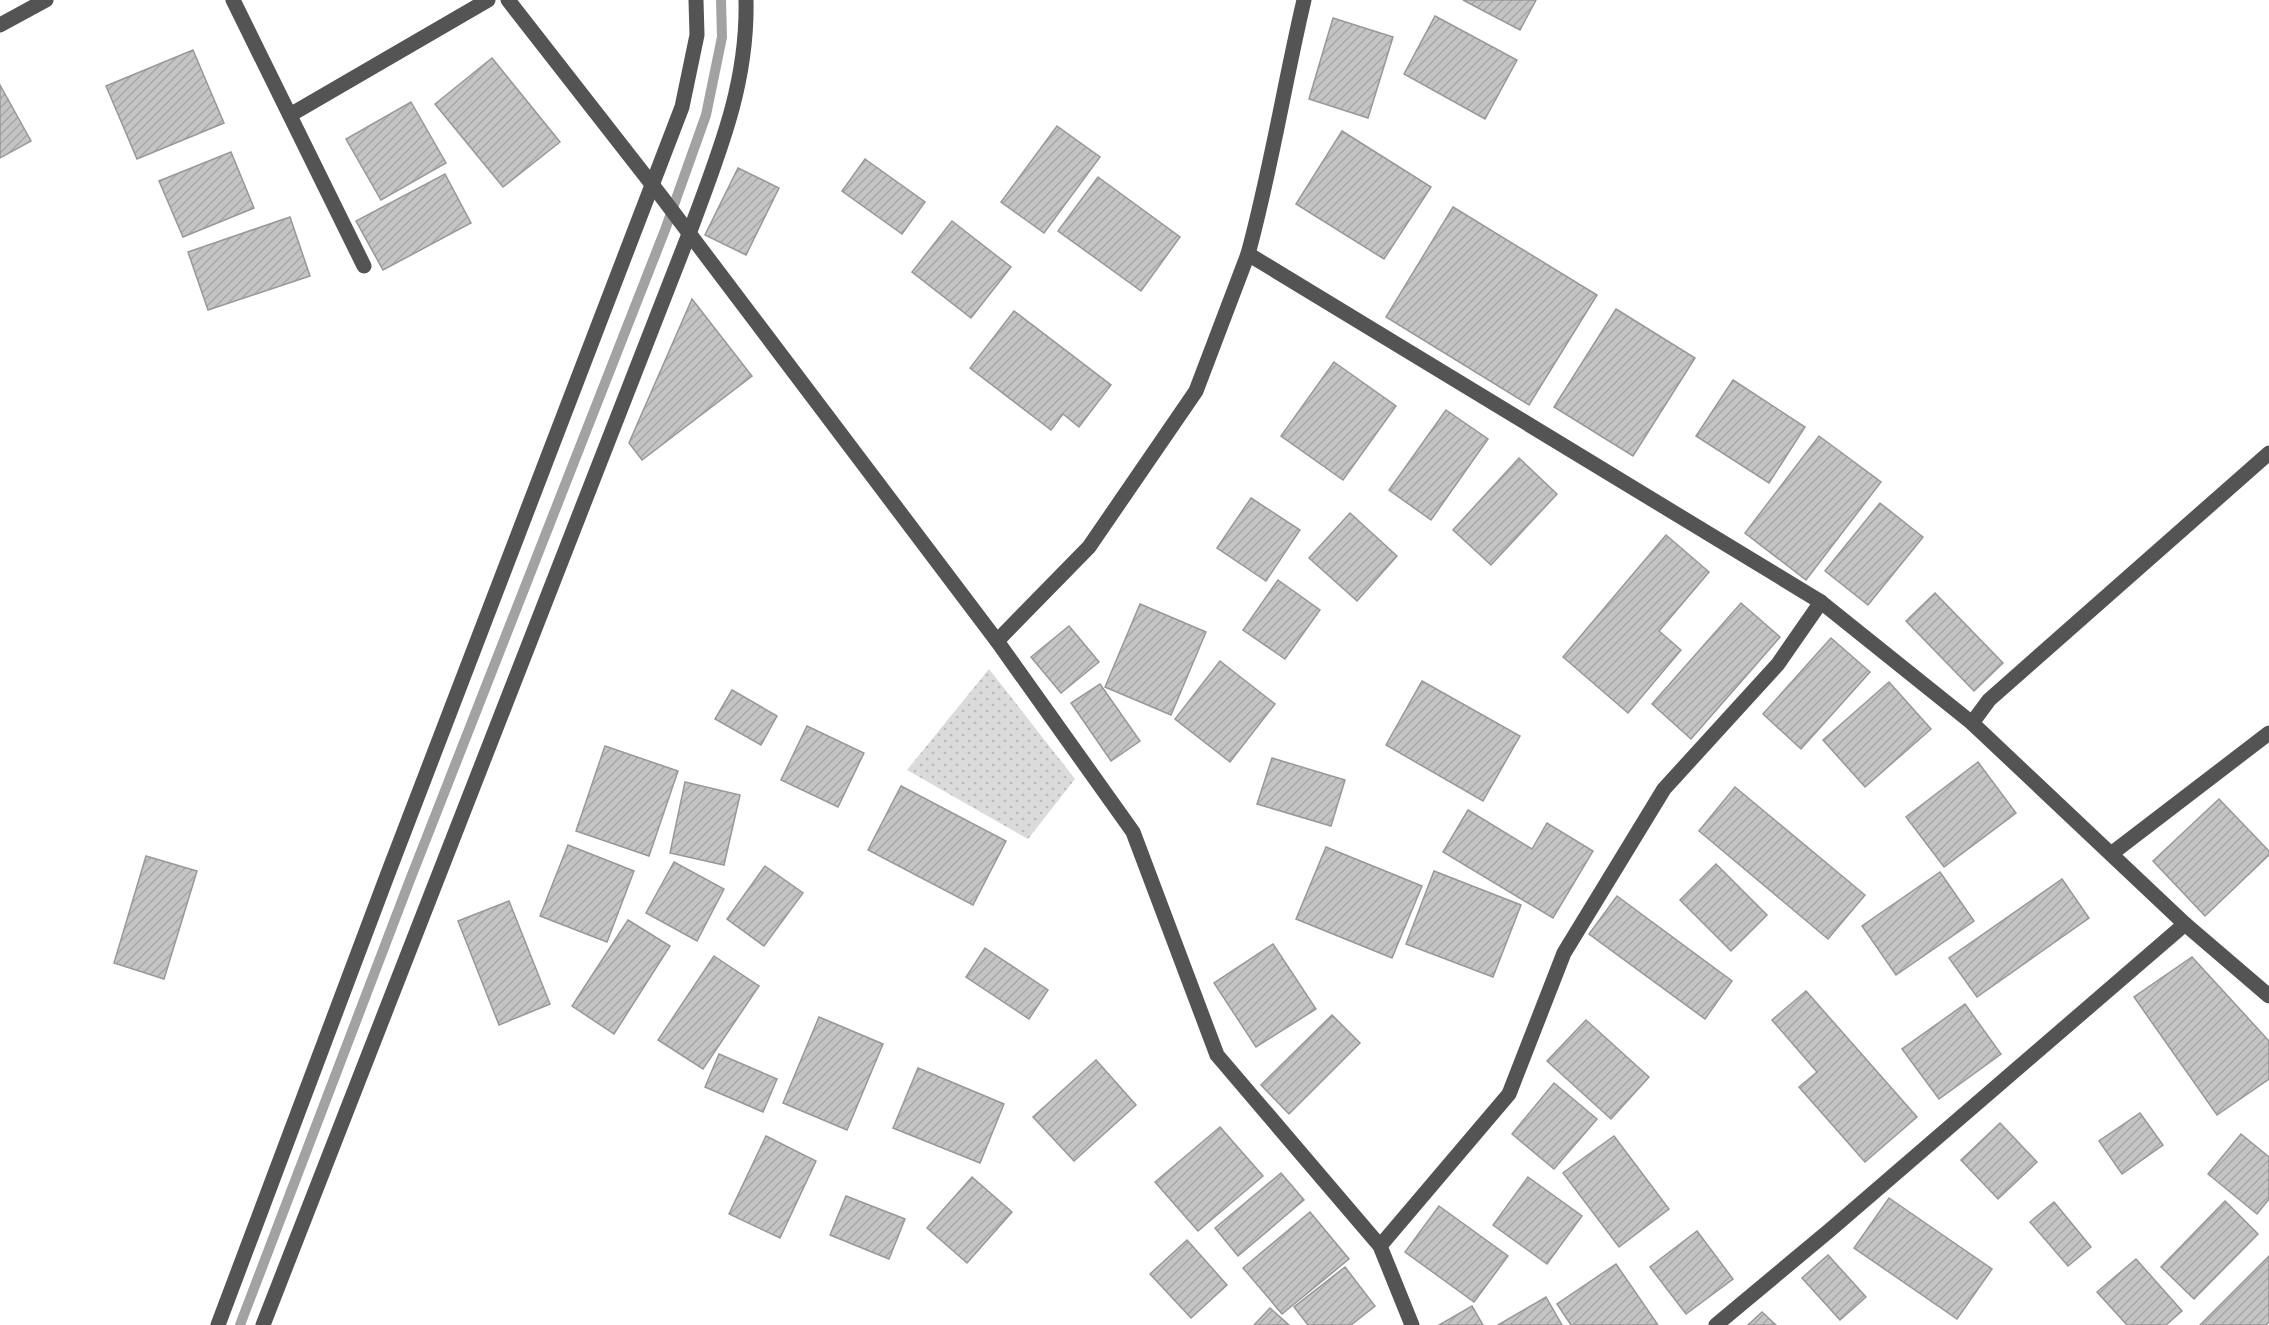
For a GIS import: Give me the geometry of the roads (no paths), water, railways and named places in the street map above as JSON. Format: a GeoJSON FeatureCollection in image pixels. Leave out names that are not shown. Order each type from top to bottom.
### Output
{"type":"FeatureCollection","features":[{"type":"Feature","properties":{"kind":"street"},"geometry":{"type":"LineString","coordinates":[[0,25],[46,0]]}},
{"type":"Feature","properties":{"kind":"street"},"geometry":{"type":"LineString","coordinates":[[233,0],[364,266]]}},
{"type":"Feature","properties":{"kind":"street"},"geometry":{"type":"LineString","coordinates":[[290,115],[488,0]]}},
{"type":"Feature","properties":{"kind":"street"},"geometry":{"type":"LineString","coordinates":[[508,0],[656,190],[997,641],[1133,832],[1217,1055],[1380,1246],[1412,1325]]}},
{"type":"Feature","properties":{"kind":"street"},"geometry":{"type":"LineString","coordinates":[[218,1325],[656,190],[682,107],[697,35],[696,0]]}},
{"type":"Feature","properties":{"kind":"street"},"geometry":{"type":"LineString","coordinates":[[263,1325],[689,234],[730,122],[747,39],[746,0]]}},
{"type":"Feature","properties":{"kind":"street"},"geometry":{"type":"LineString","coordinates":[[997,641],[1089,547],[1196,391],[1248,254],[1265,193],[1284,84],[1304,0]]}},
{"type":"Feature","properties":{"kind":"street"},"geometry":{"type":"LineString","coordinates":[[1248,254],[1821,602],[1972,723],[2185,924],[2269,996]]}},
{"type":"Feature","properties":{"kind":"street"},"geometry":{"type":"LineString","coordinates":[[1972,723],[1989,700],[2269,453]]}},
{"type":"Feature","properties":{"kind":"street"},"geometry":{"type":"LineString","coordinates":[[1380,1246],[1509,1094],[1564,953],[1664,789],[1778,664],[1821,602]]}},
{"type":"Feature","properties":{"kind":"street"},"geometry":{"type":"LineString","coordinates":[[2111,854],[2269,733]]}},
{"type":"Feature","properties":{"kind":"street"},"geometry":{"type":"LineString","coordinates":[[1716,1325],[1830,1230],[2185,924]]}},
{"type":"Feature","properties":{"kind":"waterway"},"geometry":{"type":"LineString","coordinates":[[240,1325],[408,885],[665,230],[706,115],[722,37],[721,0]]}}]}
